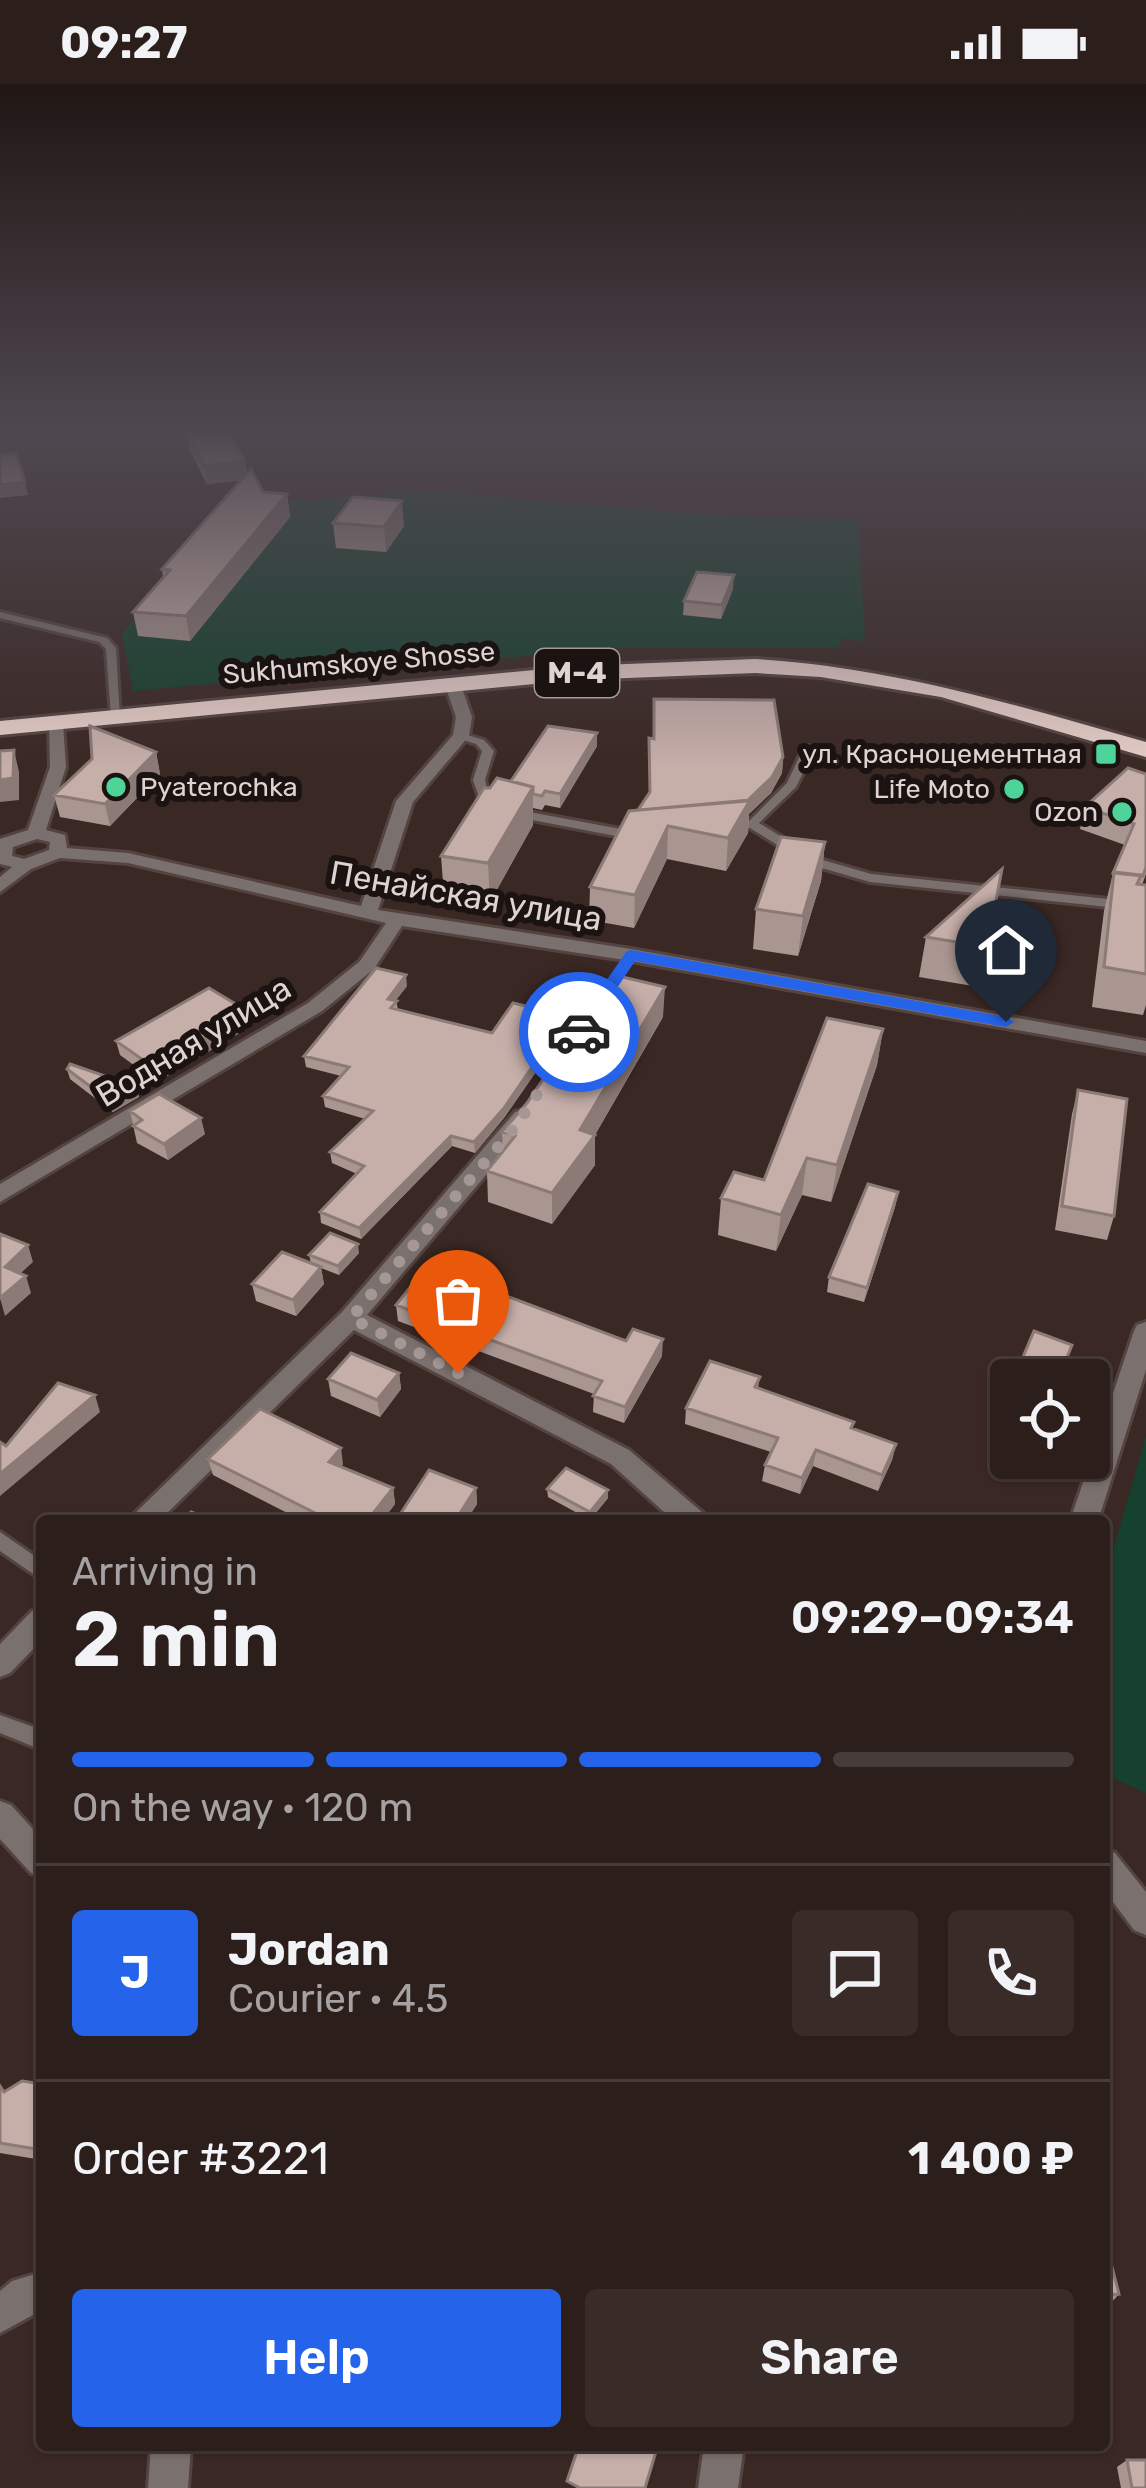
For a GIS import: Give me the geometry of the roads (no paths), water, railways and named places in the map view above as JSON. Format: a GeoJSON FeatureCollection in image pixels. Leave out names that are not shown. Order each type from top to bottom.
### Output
{"type":"FeatureCollection","features":[{"type":"Feature","properties":{"kind":"highway","name":"Sukhumskoye Shosse"},"geometry":{"type":"LineString","coordinates":[[0,728],[695,666],[821,670],[944,691],[1146,750]]}},
{"type":"Feature","properties":{"kind":"street"},"geometry":{"type":"LineString","coordinates":[[369,910],[405,801],[461,736],[464,717],[452,685]]}},
{"type":"Feature","properties":{"kind":"street"},"geometry":{"type":"LineString","coordinates":[[36,833],[58,766],[55,723]]}},
{"type":"Feature","properties":{"kind":"street"},"geometry":{"type":"LineString","coordinates":[[0,886],[26,865],[58,853],[59,839],[36,833],[2,844],[3,859],[26,865]]}},
{"type":"Feature","properties":{"kind":"street","name":"Пенайская улица"},"geometry":{"type":"LineString","coordinates":[[58,853],[128,858],[398,920],[625,965],[1146,1047]]}},
{"type":"Feature","properties":{"kind":"street","name":"Водная улица"},"geometry":{"type":"LineString","coordinates":[[0,1194],[315,1007],[367,964],[398,920]]}},
{"type":"Feature","properties":{"kind":"street"},"geometry":{"type":"LineString","coordinates":[[147,1515],[351,1318],[516,1126],[542,1088]]}},
{"type":"Feature","properties":{"kind":"street"},"geometry":{"type":"LineString","coordinates":[[351,1318],[620,1457],[685,1515]]}},
{"type":"Feature","properties":{"kind":"street"},"geometry":{"type":"LineString","coordinates":[[1086,1515],[1146,1331]]}},
{"type":"Feature","properties":{"kind":"street"},"geometry":{"type":"LineString","coordinates":[[0,1664],[36,1626]]}},
{"type":"Feature","properties":{"kind":"street"},"geometry":{"type":"LineString","coordinates":[[0,1816],[36,1855]]}},
{"type":"Feature","properties":{"kind":"street"},"geometry":{"type":"LineString","coordinates":[[1110,1872],[1146,1919]]}},
{"type":"Feature","properties":{"kind":"street"},"geometry":{"type":"LineString","coordinates":[[168,2488],[171,2451]]}},
{"type":"Feature","properties":{"kind":"street"},"geometry":{"type":"LineString","coordinates":[[718,2488],[723,2451]]}},
{"type":"Feature","properties":{"kind":"lane"},"geometry":{"type":"LineString","coordinates":[[0,615],[104,640],[111,648],[116,716]]}},
{"type":"Feature","properties":{"kind":"lane"},"geometry":{"type":"LineString","coordinates":[[461,736],[480,742],[488,751],[479,780],[484,798],[509,812],[656,836]]}},
{"type":"Feature","properties":{"kind":"lane"},"geometry":{"type":"LineString","coordinates":[[752,824],[792,785],[809,749]]}},
{"type":"Feature","properties":{"kind":"lane"},"geometry":{"type":"LineString","coordinates":[[706,829],[752,824],[812,861],[870,878],[1146,908]]}},
{"type":"Feature","properties":{"kind":"lane"},"geometry":{"type":"LineString","coordinates":[[0,1540],[36,1567]]}},
{"type":"Feature","properties":{"kind":"lane"},"geometry":{"type":"LineString","coordinates":[[0,1724],[36,1738]]}},
{"type":"Feature","properties":{"kind":"place","name":"ул. Красноцементная"},"geometry":{"type":"Point","coordinates":[1106,754]}},
{"type":"Feature","properties":{"kind":"place","name":"Pyaterochka"},"geometry":{"type":"Point","coordinates":[116,787]}},
{"type":"Feature","properties":{"kind":"place","name":"Life Moto"},"geometry":{"type":"Point","coordinates":[1014,789]}},
{"type":"Feature","properties":{"kind":"place","name":"Ozon"},"geometry":{"type":"Point","coordinates":[1122,812]}}]}
